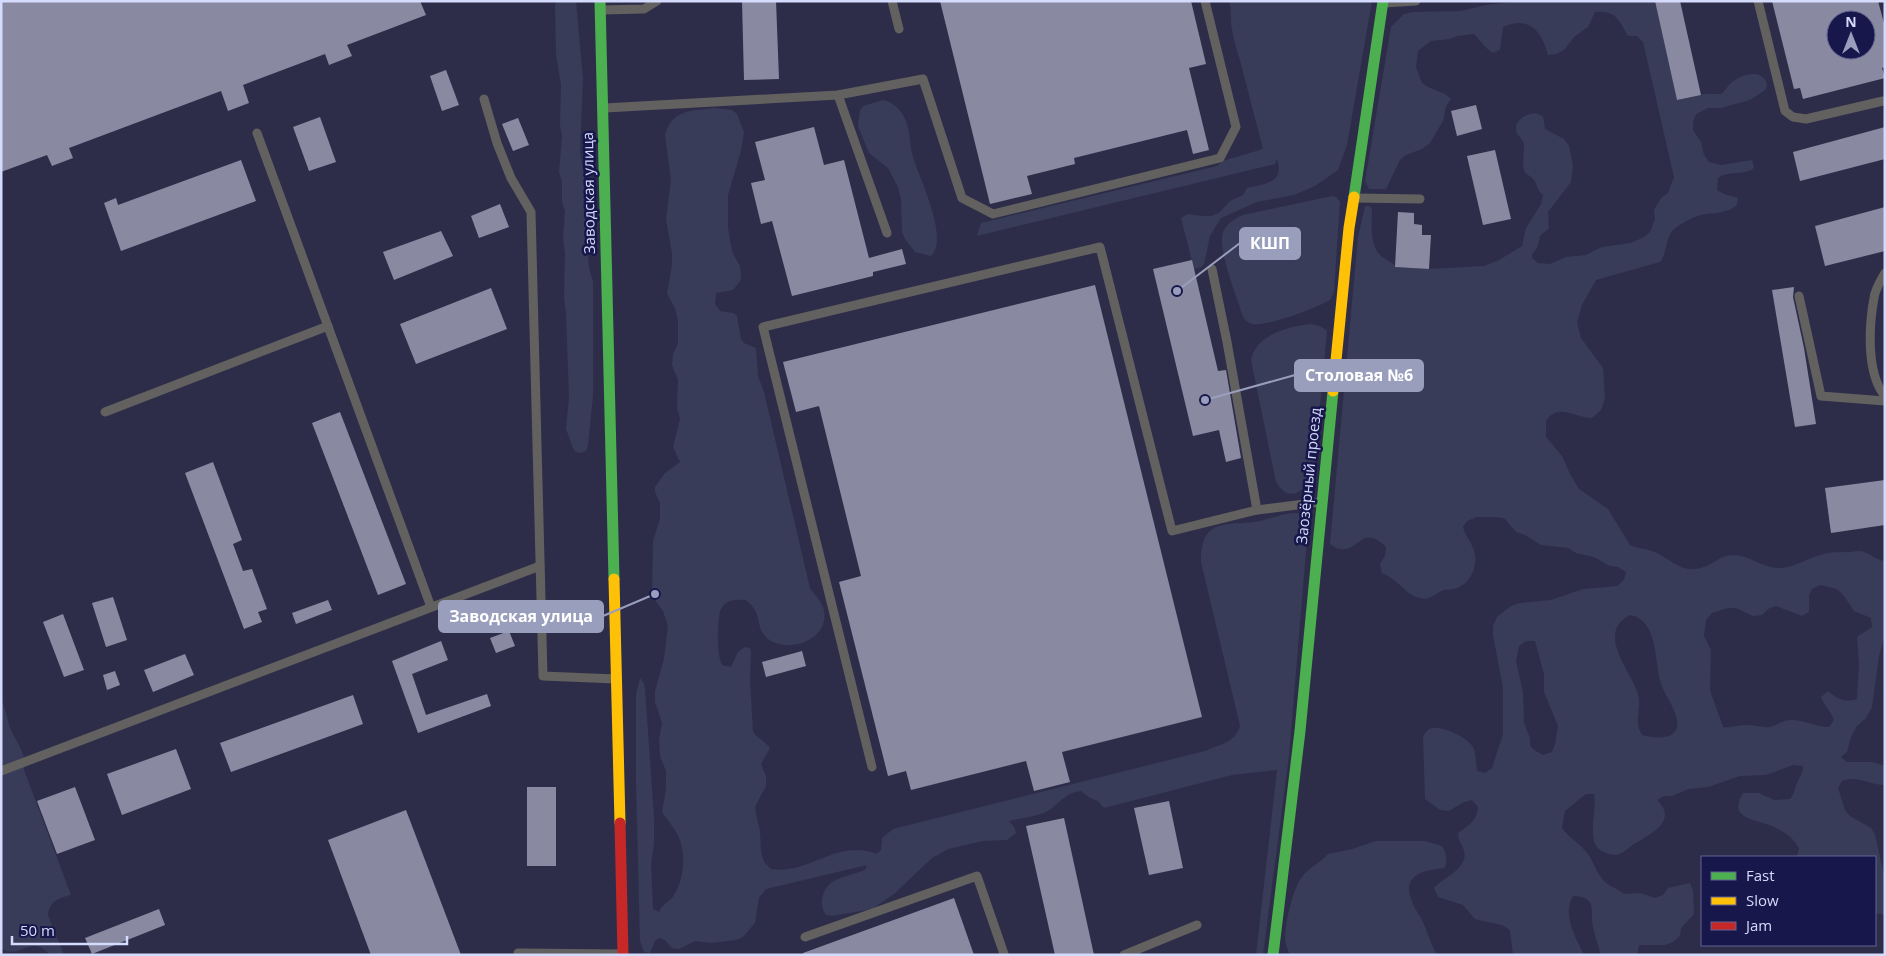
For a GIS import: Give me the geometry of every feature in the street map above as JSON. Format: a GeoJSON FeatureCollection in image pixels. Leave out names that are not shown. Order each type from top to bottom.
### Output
{"type":"FeatureCollection","features":[{"type":"Feature","properties":{"kind":"street","name":"Заозёрный проезд"},"geometry":{"type":"LineString","coordinates":[[1274,955],[1300,731],[1349,228],[1383,2]]}},
{"type":"Feature","properties":{"kind":"street","name":"Заводская улица"},"geometry":{"type":"LineString","coordinates":[[600,6],[623,954]]}},
{"type":"Feature","properties":{"kind":"lane"},"geometry":{"type":"LineString","coordinates":[[600,6],[644,9],[657,1]]}},
{"type":"Feature","properties":{"kind":"lane"},"geometry":{"type":"LineString","coordinates":[[892,1],[898,29]]}},
{"type":"Feature","properties":{"kind":"lane"},"geometry":{"type":"LineString","coordinates":[[602,108],[838,95],[923,79],[962,198],[993,214],[1220,158],[1236,127],[1205,1]]}},
{"type":"Feature","properties":{"kind":"lane"},"geometry":{"type":"LineString","coordinates":[[1383,2],[1416,1]]}},
{"type":"Feature","properties":{"kind":"lane"},"geometry":{"type":"LineString","coordinates":[[1758,1],[1785,111],[1793,117],[1806,119],[1883,101]]}},
{"type":"Feature","properties":{"kind":"lane"},"geometry":{"type":"LineString","coordinates":[[838,95],[887,233]]}},
{"type":"Feature","properties":{"kind":"lane"},"geometry":{"type":"LineString","coordinates":[[484,99],[497,143],[511,178],[531,212],[543,676],[616,679]]}},
{"type":"Feature","properties":{"kind":"lane"},"geometry":{"type":"LineString","coordinates":[[257,133],[431,607]]}},
{"type":"Feature","properties":{"kind":"lane"},"geometry":{"type":"LineString","coordinates":[[1353,198],[1420,199]]}},
{"type":"Feature","properties":{"kind":"lane"},"geometry":{"type":"LineString","coordinates":[[872,768],[763,327],[1100,247],[1172,531],[1257,510],[1321,502]]}},
{"type":"Feature","properties":{"kind":"lane"},"geometry":{"type":"LineString","coordinates":[[1212,269],[1257,510]]}},
{"type":"Feature","properties":{"kind":"lane"},"geometry":{"type":"LineString","coordinates":[[1885,273],[1874,296],[1871,353],[1874,376],[1885,396]]}},
{"type":"Feature","properties":{"kind":"lane"},"geometry":{"type":"LineString","coordinates":[[1799,296],[1821,396],[1885,401]]}},
{"type":"Feature","properties":{"kind":"lane"},"geometry":{"type":"LineString","coordinates":[[105,412],[328,326]]}},
{"type":"Feature","properties":{"kind":"lane"},"geometry":{"type":"LineString","coordinates":[[1,771],[540,566]]}},
{"type":"Feature","properties":{"kind":"lane"},"geometry":{"type":"LineString","coordinates":[[805,937],[977,876],[1003,955]]}},
{"type":"Feature","properties":{"kind":"lane"},"geometry":{"type":"LineString","coordinates":[[1124,955],[1197,925]]}},
{"type":"Feature","properties":{"kind":"lane"},"geometry":{"type":"LineString","coordinates":[[518,952],[623,954]]}},
{"type":"Feature","properties":{"kind":"shaded area"},"geometry":{"type":"Polygon","coordinates":[[[557,1],[576,1],[583,79],[580,152],[586,188],[586,231],[589,268],[593,281],[593,396],[588,445],[586,451],[581,453],[576,452],[573,448],[566,429],[569,397],[564,297],[565,253],[563,238],[565,211],[562,202],[562,181],[559,172],[562,136],[560,126],[561,85],[556,54],[555,5],[557,1]]]}},
{"type":"Feature","properties":{"kind":"shaded area"},"geometry":{"type":"Polygon","coordinates":[[[1229,1],[1372,1],[1347,145],[1338,170],[1315,186],[1294,195],[1257,202],[1221,218],[1210,236],[1204,264],[1194,269],[1181,218],[1188,214],[1211,216],[1219,213],[1230,201],[1243,195],[1247,188],[1272,181],[1278,173],[1277,159],[1275,164],[977,236],[981,223],[1217,166],[1223,161],[1263,149],[1234,40],[1229,1]]]}},
{"type":"Feature","properties":{"kind":"shaded area"},"geometry":{"type":"Polygon","coordinates":[[[1521,1],[1655,1],[1677,100],[1705,94],[1721,94],[1742,76],[1757,74],[1766,81],[1767,86],[1765,90],[1750,100],[1721,108],[1708,108],[1696,114],[1693,130],[1701,142],[1704,155],[1709,162],[1721,165],[1752,160],[1754,168],[1746,172],[1726,174],[1718,178],[1717,190],[1738,198],[1737,205],[1724,212],[1697,216],[1673,230],[1660,262],[1596,280],[1582,305],[1577,322],[1581,338],[1603,368],[1605,398],[1601,410],[1592,418],[1568,412],[1551,415],[1546,421],[1546,437],[1562,456],[1579,489],[1608,509],[1630,545],[1652,551],[1681,567],[1687,569],[1701,568],[1728,555],[1733,555],[1744,557],[1766,566],[1784,568],[1824,554],[1859,551],[1866,552],[1885,561],[1885,635],[1879,656],[1872,707],[1866,718],[1857,726],[1851,737],[1847,752],[1841,757],[1847,762],[1873,762],[1885,766],[1885,785],[1848,779],[1842,781],[1838,788],[1845,810],[1850,816],[1871,828],[1875,835],[1885,879],[1885,915],[1876,913],[1876,856],[1797,856],[1799,848],[1787,835],[1772,826],[1745,817],[1741,813],[1738,808],[1743,793],[1759,793],[1774,800],[1790,799],[1803,766],[1793,765],[1766,775],[1740,776],[1708,787],[1689,789],[1672,796],[1664,796],[1657,800],[1665,814],[1664,821],[1654,831],[1618,855],[1602,851],[1594,842],[1594,794],[1586,794],[1565,811],[1562,828],[1588,854],[1604,881],[1624,894],[1640,893],[1655,898],[1663,895],[1668,888],[1690,883],[1693,891],[1694,914],[1681,928],[1680,936],[1673,942],[1665,945],[1639,945],[1637,955],[1601,955],[1593,927],[1590,902],[1581,897],[1573,896],[1570,903],[1569,918],[1584,955],[1513,955],[1510,930],[1502,925],[1475,919],[1463,905],[1438,897],[1434,888],[1463,863],[1464,851],[1458,833],[1474,819],[1478,807],[1472,800],[1464,802],[1449,811],[1440,810],[1425,799],[1423,736],[1429,729],[1434,728],[1453,732],[1465,739],[1473,747],[1477,771],[1485,773],[1492,768],[1503,734],[1503,688],[1493,635],[1493,626],[1497,617],[1511,606],[1520,603],[1551,600],[1583,589],[1617,586],[1624,580],[1626,572],[1594,557],[1576,553],[1568,548],[1541,545],[1516,532],[1504,518],[1477,517],[1467,521],[1463,527],[1475,553],[1474,570],[1468,580],[1457,588],[1444,590],[1430,598],[1424,599],[1414,596],[1382,573],[1380,564],[1385,556],[1386,547],[1378,540],[1366,538],[1347,549],[1341,549],[1330,544],[1358,237],[1365,206],[1369,206],[1372,209],[1372,233],[1376,250],[1396,267],[1429,269],[1484,266],[1499,260],[1522,246],[1526,228],[1541,204],[1543,195],[1534,180],[1524,170],[1524,144],[1516,129],[1516,125],[1521,119],[1535,113],[1543,116],[1545,129],[1564,139],[1569,146],[1573,165],[1571,182],[1548,212],[1549,228],[1540,236],[1537,248],[1532,254],[1532,258],[1538,263],[1550,264],[1566,257],[1586,255],[1602,247],[1631,243],[1644,237],[1650,232],[1655,219],[1654,210],[1661,198],[1668,193],[1674,177],[1643,42],[1637,36],[1628,36],[1619,21],[1612,14],[1595,12],[1588,27],[1574,37],[1564,50],[1556,54],[1548,55],[1538,33],[1533,28],[1520,23],[1503,27],[1500,50],[1493,53],[1474,34],[1431,41],[1418,51],[1416,67],[1422,83],[1451,99],[1446,106],[1443,121],[1430,143],[1400,160],[1386,189],[1369,189],[1365,181],[1391,27],[1404,14],[1413,12],[1461,11],[1486,5],[1521,1]],[[1820,585],[1812,589],[1809,596],[1809,612],[1802,616],[1776,606],[1768,609],[1762,615],[1753,616],[1736,608],[1728,608],[1712,613],[1706,620],[1704,636],[1711,650],[1710,690],[1723,727],[1746,725],[1770,727],[1791,720],[1829,727],[1834,720],[1821,697],[1828,691],[1841,700],[1857,699],[1859,664],[1857,637],[1872,627],[1871,618],[1854,611],[1837,589],[1820,585]],[[1630,615],[1620,623],[1616,632],[1615,642],[1618,653],[1638,694],[1639,730],[1642,735],[1668,736],[1676,730],[1676,716],[1661,684],[1651,633],[1639,619],[1630,615]],[[1526,641],[1519,646],[1516,661],[1523,692],[1524,723],[1530,738],[1530,746],[1543,755],[1552,752],[1558,726],[1544,692],[1544,674],[1535,641],[1526,641]]]}},
{"type":"Feature","properties":{"kind":"shaded area"},"geometry":{"type":"Polygon","coordinates":[[[883,100],[899,110],[907,124],[913,157],[935,223],[936,248],[931,256],[915,252],[905,239],[902,232],[901,199],[898,187],[888,168],[869,153],[858,126],[860,110],[863,106],[883,100]]]}},
{"type":"Feature","properties":{"kind":"shaded area"},"geometry":{"type":"Polygon","coordinates":[[[714,108],[732,110],[737,114],[744,132],[741,151],[728,195],[730,241],[733,254],[740,266],[741,280],[733,290],[716,293],[715,304],[720,311],[733,313],[737,316],[741,339],[744,343],[756,348],[758,376],[764,392],[810,588],[823,607],[824,618],[822,627],[808,641],[787,645],[777,643],[765,636],[756,612],[746,600],[726,603],[719,615],[718,647],[722,665],[731,667],[738,652],[745,647],[750,648],[753,731],[770,748],[761,764],[766,776],[766,786],[755,807],[764,862],[771,869],[785,869],[798,867],[849,850],[863,850],[877,854],[881,850],[882,838],[893,829],[1205,751],[1231,739],[1235,736],[1240,726],[1201,562],[1202,547],[1211,530],[1218,526],[1248,523],[1284,514],[1298,513],[1305,519],[1308,527],[1289,756],[1263,955],[1256,955],[1277,770],[1232,775],[1104,808],[1098,801],[1081,791],[1074,793],[1044,813],[1009,821],[1016,833],[1007,840],[983,841],[948,849],[932,858],[894,894],[872,909],[832,916],[826,915],[822,906],[822,896],[830,884],[865,870],[867,865],[766,889],[759,898],[755,923],[743,937],[736,940],[712,943],[695,941],[679,949],[672,948],[665,940],[659,938],[655,941],[650,953],[644,952],[640,941],[636,784],[636,694],[640,678],[644,683],[645,689],[654,818],[654,844],[651,864],[653,909],[659,912],[674,895],[680,882],[683,867],[683,852],[679,838],[662,812],[666,789],[666,771],[660,756],[659,740],[662,723],[655,702],[655,691],[664,659],[668,626],[663,611],[652,596],[653,541],[660,519],[660,503],[655,487],[665,473],[680,462],[673,447],[680,419],[677,408],[678,380],[672,365],[673,354],[678,344],[678,320],[675,308],[667,294],[672,253],[666,219],[671,180],[665,135],[668,126],[678,116],[691,111],[714,108]]]}},
{"type":"Feature","properties":{"kind":"shaded area"},"geometry":{"type":"Polygon","coordinates":[[[1332,196],[1336,197],[1340,202],[1334,292],[1331,299],[1280,320],[1260,324],[1247,322],[1242,314],[1225,261],[1222,240],[1226,227],[1243,215],[1332,196]]]}},
{"type":"Feature","properties":{"kind":"shaded area"},"geometry":{"type":"Polygon","coordinates":[[[1312,324],[1322,327],[1327,331],[1313,480],[1304,488],[1290,494],[1285,492],[1276,482],[1251,360],[1254,351],[1260,344],[1275,333],[1284,329],[1312,324]]]}},
{"type":"Feature","properties":{"kind":"shaded area"},"geometry":{"type":"Polygon","coordinates":[[[1,699],[11,730],[23,754],[24,770],[71,895],[53,903],[50,906],[48,915],[64,955],[52,955],[37,946],[11,952],[1,949],[1,699]]]}},
{"type":"Feature","properties":{"kind":"shaded area"},"geometry":{"type":"Polygon","coordinates":[[[1376,841],[1425,841],[1442,846],[1444,849],[1446,857],[1445,868],[1429,870],[1416,875],[1412,879],[1409,892],[1437,955],[1290,955],[1285,940],[1286,925],[1292,898],[1302,877],[1328,854],[1376,841]]]}},
{"type":"Feature","properties":{"kind":"building"},"geometry":{"type":"Polygon","coordinates":[[[1,1],[420,1],[426,15],[347,45],[352,56],[329,65],[325,54],[243,85],[249,103],[228,111],[221,91],[69,148],[73,158],[52,166],[47,155],[1,172],[1,1]]]}},
{"type":"Feature","properties":{"kind":"building"},"geometry":{"type":"Polygon","coordinates":[[[742,1],[776,1],[779,79],[744,80],[742,1]]]}},
{"type":"Feature","properties":{"kind":"building"},"geometry":{"type":"Polygon","coordinates":[[[940,1],[1191,1],[1206,64],[1189,68],[1209,150],[1193,154],[1187,130],[1074,158],[1075,164],[1027,176],[1032,194],[990,204],[940,1]]]}},
{"type":"Feature","properties":{"kind":"building"},"geometry":{"type":"Polygon","coordinates":[[[1655,1],[1680,1],[1701,95],[1677,100],[1655,1]]]}},
{"type":"Feature","properties":{"kind":"building"},"geometry":{"type":"Polygon","coordinates":[[[1772,1],[1878,1],[1885,27],[1885,67],[1882,68],[1885,78],[1803,99],[1800,88],[1794,89],[1772,1]]]}},
{"type":"Feature","properties":{"kind":"building"},"geometry":{"type":"Polygon","coordinates":[[[446,70],[459,105],[442,111],[430,76],[446,70]]]}},
{"type":"Feature","properties":{"kind":"building"},"geometry":{"type":"Polygon","coordinates":[[[1476,105],[1482,129],[1457,136],[1451,111],[1476,105]]]}},
{"type":"Feature","properties":{"kind":"building"},"geometry":{"type":"Polygon","coordinates":[[[320,117],[336,162],[309,171],[293,127],[320,117]]]}},
{"type":"Feature","properties":{"kind":"building"},"geometry":{"type":"Polygon","coordinates":[[[518,118],[529,145],[513,151],[502,124],[518,118]]]}},
{"type":"Feature","properties":{"kind":"building"},"geometry":{"type":"Polygon","coordinates":[[[814,127],[824,165],[844,160],[869,258],[902,249],[906,264],[873,272],[873,276],[792,296],[772,221],[761,224],[751,183],[765,180],[755,142],[814,127]]]}},
{"type":"Feature","properties":{"kind":"building"},"geometry":{"type":"Polygon","coordinates":[[[1885,127],[1885,159],[1800,181],[1793,152],[1885,127]]]}},
{"type":"Feature","properties":{"kind":"building"},"geometry":{"type":"Polygon","coordinates":[[[1495,150],[1511,219],[1483,225],[1467,156],[1495,150]]]}},
{"type":"Feature","properties":{"kind":"building"},"geometry":{"type":"Polygon","coordinates":[[[241,160],[256,201],[121,251],[104,203],[116,198],[118,205],[241,160]]]}},
{"type":"Feature","properties":{"kind":"building"},"geometry":{"type":"Polygon","coordinates":[[[500,204],[509,227],[479,238],[471,216],[500,204]]]}},
{"type":"Feature","properties":{"kind":"building"},"geometry":{"type":"Polygon","coordinates":[[[1885,207],[1885,251],[1825,266],[1815,226],[1885,207]]]}},
{"type":"Feature","properties":{"kind":"building"},"geometry":{"type":"Polygon","coordinates":[[[1398,212],[1414,213],[1414,224],[1422,225],[1422,235],[1431,235],[1429,269],[1395,267],[1398,212]]]}},
{"type":"Feature","properties":{"kind":"building"},"geometry":{"type":"Polygon","coordinates":[[[441,231],[453,256],[394,280],[383,252],[441,231]]]}},
{"type":"Feature","properties":{"kind":"building"},"geometry":{"type":"Polygon","coordinates":[[[1192,260],[1218,371],[1226,370],[1241,458],[1226,462],[1219,430],[1193,436],[1153,269],[1192,260]]]}},
{"type":"Feature","properties":{"kind":"building"},"geometry":{"type":"Polygon","coordinates":[[[1095,285],[1202,717],[1062,752],[1070,782],[1034,791],[1026,761],[911,790],[906,771],[888,776],[839,582],[861,576],[819,406],[796,412],[783,362],[1095,285]]]}},
{"type":"Feature","properties":{"kind":"building"},"geometry":{"type":"Polygon","coordinates":[[[1794,287],[1793,297],[1804,348],[1816,424],[1795,427],[1772,290],[1794,287]]]}},
{"type":"Feature","properties":{"kind":"building"},"geometry":{"type":"Polygon","coordinates":[[[491,288],[507,329],[416,364],[400,324],[491,288]]]}},
{"type":"Feature","properties":{"kind":"building"},"geometry":{"type":"Polygon","coordinates":[[[340,412],[406,584],[378,595],[312,423],[340,412]]]}},
{"type":"Feature","properties":{"kind":"building"},"geometry":{"type":"Polygon","coordinates":[[[213,462],[242,540],[233,544],[243,571],[252,569],[267,609],[258,612],[262,622],[244,629],[185,473],[213,462]]]}},
{"type":"Feature","properties":{"kind":"building"},"geometry":{"type":"Polygon","coordinates":[[[1885,480],[1885,525],[1831,533],[1825,488],[1885,480]]]}},
{"type":"Feature","properties":{"kind":"building"},"geometry":{"type":"Polygon","coordinates":[[[113,597],[127,640],[106,647],[92,603],[113,597]]]}},
{"type":"Feature","properties":{"kind":"building"},"geometry":{"type":"Polygon","coordinates":[[[328,600],[332,610],[296,624],[292,613],[328,600]]]}},
{"type":"Feature","properties":{"kind":"building"},"geometry":{"type":"Polygon","coordinates":[[[63,614],[84,670],[64,677],[43,622],[63,614]]]}},
{"type":"Feature","properties":{"kind":"building"},"geometry":{"type":"Polygon","coordinates":[[[509,631],[515,646],[496,653],[490,638],[509,631]]]}},
{"type":"Feature","properties":{"kind":"building"},"geometry":{"type":"Polygon","coordinates":[[[441,641],[448,660],[412,674],[426,715],[487,694],[491,706],[418,733],[392,661],[441,641]]]}},
{"type":"Feature","properties":{"kind":"building"},"geometry":{"type":"Polygon","coordinates":[[[802,651],[806,666],[766,677],[762,662],[802,651]]]}},
{"type":"Feature","properties":{"kind":"building"},"geometry":{"type":"Polygon","coordinates":[[[185,654],[194,675],[153,692],[144,670],[185,654]]]}},
{"type":"Feature","properties":{"kind":"building"},"geometry":{"type":"Polygon","coordinates":[[[115,671],[120,685],[107,690],[103,675],[115,671]]]}},
{"type":"Feature","properties":{"kind":"building"},"geometry":{"type":"Polygon","coordinates":[[[353,695],[363,724],[231,772],[220,743],[353,695]]]}},
{"type":"Feature","properties":{"kind":"building"},"geometry":{"type":"Polygon","coordinates":[[[176,749],[191,789],[122,815],[107,774],[176,749]]]}},
{"type":"Feature","properties":{"kind":"building"},"geometry":{"type":"Polygon","coordinates":[[[75,787],[95,840],[57,854],[37,801],[75,787]]]}},
{"type":"Feature","properties":{"kind":"building"},"geometry":{"type":"Polygon","coordinates":[[[527,787],[556,787],[556,866],[527,866],[527,787]]]}},
{"type":"Feature","properties":{"kind":"building"},"geometry":{"type":"Polygon","coordinates":[[[1169,801],[1183,868],[1149,875],[1134,808],[1169,801]]]}},
{"type":"Feature","properties":{"kind":"building"},"geometry":{"type":"Polygon","coordinates":[[[406,810],[461,955],[371,955],[328,840],[406,810]]]}},
{"type":"Feature","properties":{"kind":"building"},"geometry":{"type":"Polygon","coordinates":[[[1064,818],[1094,955],[1055,955],[1026,826],[1064,818]]]}},
{"type":"Feature","properties":{"kind":"building"},"geometry":{"type":"Polygon","coordinates":[[[954,898],[974,955],[803,955],[803,953],[954,898]]]}},
{"type":"Feature","properties":{"kind":"building"},"geometry":{"type":"Polygon","coordinates":[[[159,909],[165,925],[92,954],[85,938],[159,909]]]}},
{"type":"Feature","properties":{"kind":"traffic: fast"},"geometry":{"type":"LineString","coordinates":[[600,1],[614,579]]}},
{"type":"Feature","properties":{"kind":"traffic: fast"},"geometry":{"type":"LineString","coordinates":[[1354,197],[1383,1]]}},
{"type":"Feature","properties":{"kind":"traffic: fast"},"geometry":{"type":"LineString","coordinates":[[1273,955],[1300,731],[1333,391]]}},
{"type":"Feature","properties":{"kind":"traffic: slow"},"geometry":{"type":"LineString","coordinates":[[1333,391],[1349,228],[1354,197]]}},
{"type":"Feature","properties":{"kind":"traffic: slow"},"geometry":{"type":"LineString","coordinates":[[614,579],[620,823]]}},
{"type":"Feature","properties":{"kind":"traffic: jam"},"geometry":{"type":"LineString","coordinates":[[620,823],[623,955]]}},
{"type":"Feature","properties":{"kind":"place","name":"КШП"},"geometry":{"type":"Point","coordinates":[1177,291]}},
{"type":"Feature","properties":{"kind":"place","name":"Столовая №6"},"geometry":{"type":"Point","coordinates":[1205,400]}},
{"type":"Feature","properties":{"kind":"place","name":"Заводская улица"},"geometry":{"type":"Point","coordinates":[655,594]}}]}
